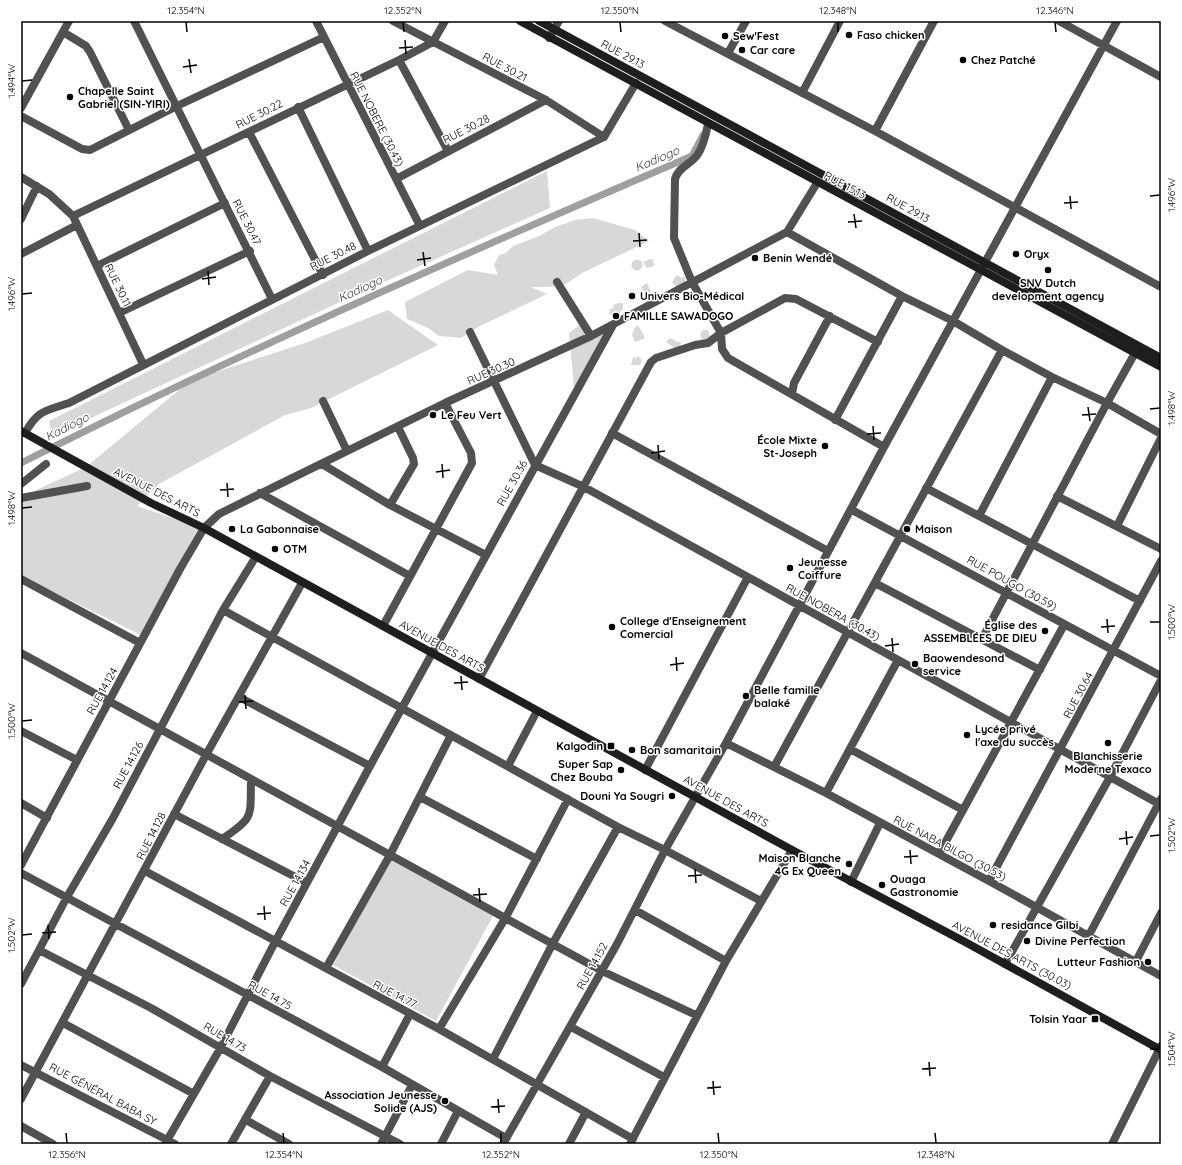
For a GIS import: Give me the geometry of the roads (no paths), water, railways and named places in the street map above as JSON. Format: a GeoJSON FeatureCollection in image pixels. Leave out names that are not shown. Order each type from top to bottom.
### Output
{"type":"FeatureCollection","features":[{"type":"Feature","properties":{"kind":"main road","name":"RUE 15.13"},"geometry":{"type":"LineString","coordinates":[[520,21],[980,271],[1161,367]]}},
{"type":"Feature","properties":{"kind":"main road","name":"RUE 29.13"},"geometry":{"type":"LineString","coordinates":[[539,21],[1161,358]]}},
{"type":"Feature","properties":{"kind":"main road","name":"AVENUE DES ARTS"},"geometry":{"type":"LineString","coordinates":[[23,432],[151,503],[204,528],[255,558],[383,626],[851,882]]}},
{"type":"Feature","properties":{"kind":"main road","name":"AVENUE DES ARTS (30.03)"},"geometry":{"type":"LineString","coordinates":[[851,882],[1161,1048]]}},
{"type":"Feature","properties":{"kind":"street"},"geometry":{"type":"LineString","coordinates":[[21,108],[69,21]]}},
{"type":"Feature","properties":{"kind":"street","name":"RUE 30.47"},"geometry":{"type":"LineString","coordinates":[[134,21],[272,299]]}},
{"type":"Feature","properties":{"kind":"street","name":"RUE NOBERE (30.43)"},"geometry":{"type":"LineString","coordinates":[[316,21],[347,85],[420,226]]}},
{"type":"Feature","properties":{"kind":"street","name":"RUE 30.21"},"geometry":{"type":"LineString","coordinates":[[393,21],[546,100],[604,137]]}},
{"type":"Feature","properties":{"kind":"street"},"geometry":{"type":"LineString","coordinates":[[433,42],[445,21]]}},
{"type":"Feature","properties":{"kind":"street"},"geometry":{"type":"LineString","coordinates":[[549,38],[559,21]]}},
{"type":"Feature","properties":{"kind":"street"},"geometry":{"type":"LineString","coordinates":[[665,21],[875,131],[1161,286]]}},
{"type":"Feature","properties":{"kind":"street"},"geometry":{"type":"LineString","coordinates":[[728,53],[746,21]]}},
{"type":"Feature","properties":{"kind":"street"},"geometry":{"type":"LineString","coordinates":[[802,93],[840,21]]}},
{"type":"Feature","properties":{"kind":"street"},"geometry":{"type":"LineString","coordinates":[[875,131],[934,21]]}},
{"type":"Feature","properties":{"kind":"street"},"geometry":{"type":"LineString","coordinates":[[1059,21],[1161,77]]}},
{"type":"Feature","properties":{"kind":"street","name":"RUE 14.152"},"geometry":{"type":"LineString","coordinates":[[505,1141],[602,971],[665,850],[726,743],[800,607],[828,551],[852,510],[884,447],[1117,21]]}},
{"type":"Feature","properties":{"kind":"street"},"geometry":{"type":"LineString","coordinates":[[63,32],[86,46],[129,130]]}},
{"type":"Feature","properties":{"kind":"street"},"geometry":{"type":"LineString","coordinates":[[21,116],[84,150],[90,150],[177,106],[324,37]]}},
{"type":"Feature","properties":{"kind":"street","name":"RUE 30.22"},"geometry":{"type":"LineString","coordinates":[[73,216],[298,107],[399,60],[433,42]]}},
{"type":"Feature","properties":{"kind":"street"},"geometry":{"type":"LineString","coordinates":[[399,60],[448,151]]}},
{"type":"Feature","properties":{"kind":"street"},"geometry":{"type":"LineString","coordinates":[[604,137],[636,83]]}},
{"type":"Feature","properties":{"kind":"street","name":"RUE 30.28"},"geometry":{"type":"LineString","coordinates":[[396,179],[546,100]]}},
{"type":"Feature","properties":{"kind":"street"},"geometry":{"type":"LineString","coordinates":[[298,107],[368,251]]}},
{"type":"Feature","properties":{"kind":"street"},"geometry":{"type":"LineString","coordinates":[[708,124],[704,143],[699,154],[676,173],[674,238],[692,282],[721,333],[722,349],[728,358],[884,447]]}},
{"type":"Feature","properties":{"kind":"street"},"geometry":{"type":"LineString","coordinates":[[249,132],[323,275]]}},
{"type":"Feature","properties":{"kind":"street","name":"RUE 30.48"},"geometry":{"type":"LineString","coordinates":[[23,432],[36,416],[41,413],[69,402],[368,251],[604,137]]}},
{"type":"Feature","properties":{"kind":"street"},"geometry":{"type":"LineString","coordinates":[[21,177],[37,186],[73,216]]}},
{"type":"Feature","properties":{"kind":"street"},"geometry":{"type":"LineString","coordinates":[[817,183],[787,232],[902,296],[1052,377],[1106,403],[1161,434]]}},
{"type":"Feature","properties":{"kind":"street"},"geometry":{"type":"LineString","coordinates":[[21,219],[37,186]]}},
{"type":"Feature","properties":{"kind":"street"},"geometry":{"type":"LineString","coordinates":[[97,266],[225,203]]}},
{"type":"Feature","properties":{"kind":"street","name":"RUE 30.11"},"geometry":{"type":"LineString","coordinates":[[73,216],[143,364]]}},
{"type":"Feature","properties":{"kind":"street"},"geometry":{"type":"LineString","coordinates":[[21,254],[77,225]]}},
{"type":"Feature","properties":{"kind":"street","name":"RUE 30.30"},"geometry":{"type":"LineString","coordinates":[[204,528],[219,514],[260,493],[445,403],[495,382],[591,336],[787,232]]}},
{"type":"Feature","properties":{"kind":"street"},"geometry":{"type":"LineString","coordinates":[[119,313],[250,252]]}},
{"type":"Feature","properties":{"kind":"street"},"geometry":{"type":"LineString","coordinates":[[557,282],[591,336]]}},
{"type":"Feature","properties":{"kind":"street"},"geometry":{"type":"LineString","coordinates":[[835,420],[902,296]]}},
{"type":"Feature","properties":{"kind":"street"},"geometry":{"type":"LineString","coordinates":[[479,679],[584,488],[651,362],[656,358],[694,345],[708,343],[721,333],[785,298],[796,299],[878,342]]}},
{"type":"Feature","properties":{"kind":"street"},"geometry":{"type":"LineString","coordinates":[[792,394],[794,383],[830,316]]}},
{"type":"Feature","properties":{"kind":"street","name":"RUE 30.36"},"geometry":{"type":"LineString","coordinates":[[433,654],[535,465],[614,324]]}},
{"type":"Feature","properties":{"kind":"street"},"geometry":{"type":"LineString","coordinates":[[470,332],[535,465]]}},
{"type":"Feature","properties":{"kind":"street"},"geometry":{"type":"LineString","coordinates":[[774,767],[1002,350]]}},
{"type":"Feature","properties":{"kind":"street"},"geometry":{"type":"LineString","coordinates":[[982,639],[1106,403],[1135,353]]}},
{"type":"Feature","properties":{"kind":"street"},"geometry":{"type":"LineString","coordinates":[[980,516],[1052,377]]}},
{"type":"Feature","properties":{"kind":"street"},"geometry":{"type":"LineString","coordinates":[[323,401],[347,451]]}},
{"type":"Feature","properties":{"kind":"street"},"geometry":{"type":"LineString","coordinates":[[383,626],[472,463],[471,453],[445,403]]}},
{"type":"Feature","properties":{"kind":"street"},"geometry":{"type":"LineString","coordinates":[[390,505],[414,464],[414,458],[398,427]]}},
{"type":"Feature","properties":{"kind":"street"},"geometry":{"type":"LineString","coordinates":[[612,433],[828,551]]}},
{"type":"Feature","properties":{"kind":"street"},"geometry":{"type":"LineString","coordinates":[[1117,526],[1161,438]]}},
{"type":"Feature","properties":{"kind":"street"},"geometry":{"type":"LineString","coordinates":[[21,484],[46,464]]}},
{"type":"Feature","properties":{"kind":"street"},"geometry":{"type":"LineString","coordinates":[[322,464],[390,505],[486,555]]}},
{"type":"Feature","properties":{"kind":"street","name":"RUE NOBERA (30.43)"},"geometry":{"type":"LineString","coordinates":[[535,465],[584,488],[1160,803]]}},
{"type":"Feature","properties":{"kind":"street"},"geometry":{"type":"LineString","coordinates":[[21,498],[87,486]]}},
{"type":"Feature","properties":{"kind":"street"},"geometry":{"type":"LineString","coordinates":[[926,488],[1140,601]]}},
{"type":"Feature","properties":{"kind":"street"},"geometry":{"type":"LineString","coordinates":[[260,493],[410,576]]}},
{"type":"Feature","properties":{"kind":"street"},"geometry":{"type":"LineString","coordinates":[[1057,496],[1161,549]]}},
{"type":"Feature","properties":{"kind":"street","name":"RUE POUGO (30.59)"},"geometry":{"type":"LineString","coordinates":[[852,510],[1008,592],[1161,676]]}},
{"type":"Feature","properties":{"kind":"street","name":"RUE 14.124"},"geometry":{"type":"LineString","coordinates":[[21,865],[108,701],[204,528]]}},
{"type":"Feature","properties":{"kind":"street","name":"RUE 14.126"},"geometry":{"type":"LineString","coordinates":[[21,984],[67,897],[113,818],[223,610],[255,558]]}},
{"type":"Feature","properties":{"kind":"street","name":"RUE 30.64"},"geometry":{"type":"LineString","coordinates":[[989,881],[1062,749],[1161,561]]}},
{"type":"Feature","properties":{"kind":"street"},"geometry":{"type":"LineString","coordinates":[[645,770],[748,577]]}},
{"type":"Feature","properties":{"kind":"street"},"geometry":{"type":"LineString","coordinates":[[21,579],[140,643]]}},
{"type":"Feature","properties":{"kind":"street","name":"RUE 14.128"},"geometry":{"type":"LineString","coordinates":[[21,1099],[145,871],[206,755],[302,583]]}},
{"type":"Feature","properties":{"kind":"street"},"geometry":{"type":"LineString","coordinates":[[875,583],[1040,670]]}},
{"type":"Feature","properties":{"kind":"street"},"geometry":{"type":"LineString","coordinates":[[223,610],[618,827],[761,900]]}},
{"type":"Feature","properties":{"kind":"street"},"geometry":{"type":"LineString","coordinates":[[939,854],[1013,722],[1064,624]]}},
{"type":"Feature","properties":{"kind":"street"},"geometry":{"type":"LineString","coordinates":[[21,653],[159,730],[554,943],[602,971],[696,1015]]}},
{"type":"Feature","properties":{"kind":"street","name":"RUE 14.134"},"geometry":{"type":"LineString","coordinates":[[169,1143],[370,766],[433,654]]}},
{"type":"Feature","properties":{"kind":"street"},"geometry":{"type":"LineString","coordinates":[[826,793],[898,660]]}},
{"type":"Feature","properties":{"kind":"street"},"geometry":{"type":"LineString","coordinates":[[1005,964],[1110,777],[1161,680]]}},
{"type":"Feature","properties":{"kind":"street"},"geometry":{"type":"LineString","coordinates":[[238,697],[370,766]]}},
{"type":"Feature","properties":{"kind":"street"},"geometry":{"type":"LineString","coordinates":[[508,766],[537,711]]}},
{"type":"Feature","properties":{"kind":"street"},"geometry":{"type":"LineString","coordinates":[[21,731],[77,760]]}},
{"type":"Feature","properties":{"kind":"street"},"geometry":{"type":"LineString","coordinates":[[326,968],[390,855],[451,735]]}},
{"type":"Feature","properties":{"kind":"street","name":"RUE NABA BILGO (30.53)"},"geometry":{"type":"LineString","coordinates":[[726,743],[826,793],[1038,907],[1088,937],[1161,976]]}},
{"type":"Feature","properties":{"kind":"street"},"geometry":{"type":"LineString","coordinates":[[850,749],[963,810]]}},
{"type":"Feature","properties":{"kind":"street"},"geometry":{"type":"LineString","coordinates":[[222,839],[240,827],[249,817],[251,780]]}},
{"type":"Feature","properties":{"kind":"street"},"geometry":{"type":"LineString","coordinates":[[420,797],[537,859]]}},
{"type":"Feature","properties":{"kind":"street"},"geometry":{"type":"LineString","coordinates":[[439,1029],[506,917],[568,799]]}},
{"type":"Feature","properties":{"kind":"street"},"geometry":{"type":"LineString","coordinates":[[21,803],[47,818]]}},
{"type":"Feature","properties":{"kind":"street"},"geometry":{"type":"LineString","coordinates":[[1088,937],[1160,803]]}},
{"type":"Feature","properties":{"kind":"street"},"geometry":{"type":"LineString","coordinates":[[174,814],[307,883]]}},
{"type":"Feature","properties":{"kind":"street"},"geometry":{"type":"LineString","coordinates":[[851,882],[880,823]]}},
{"type":"Feature","properties":{"kind":"street"},"geometry":{"type":"LineString","coordinates":[[493,1059],[554,943],[618,827]]}},
{"type":"Feature","properties":{"kind":"street"},"geometry":{"type":"LineString","coordinates":[[632,1141],[696,1015],[761,900],[792,850]]}},
{"type":"Feature","properties":{"kind":"street","name":"RUE 14.77"},"geometry":{"type":"LineString","coordinates":[[145,871],[439,1029],[586,1112],[632,1141]]}},
{"type":"Feature","properties":{"kind":"street","name":"RUE 14.75"},"geometry":{"type":"LineString","coordinates":[[21,873],[382,1067],[458,1111],[505,1141]]}},
{"type":"Feature","properties":{"kind":"street"},"geometry":{"type":"LineString","coordinates":[[635,910],[726,961]]}},
{"type":"Feature","properties":{"kind":"street"},"geometry":{"type":"LineString","coordinates":[[1135,963],[1161,913]]}},
{"type":"Feature","properties":{"kind":"street","name":"RUE 14.73"},"geometry":{"type":"LineString","coordinates":[[39,950],[89,975],[221,1047],[270,1076],[400,1144]]}},
{"type":"Feature","properties":{"kind":"street"},"geometry":{"type":"LineString","coordinates":[[382,1067],[410,1014]]}},
{"type":"Feature","properties":{"kind":"street"},"geometry":{"type":"LineString","coordinates":[[63,1023],[194,1094]]}},
{"type":"Feature","properties":{"kind":"street"},"geometry":{"type":"LineString","coordinates":[[571,1027],[664,1077]]}},
{"type":"Feature","properties":{"kind":"street"},"geometry":{"type":"LineString","coordinates":[[1112,1144],[1161,1048]]}},
{"type":"Feature","properties":{"kind":"street","name":"RUE GÉNÉRAL BABA SY"},"geometry":{"type":"LineString","coordinates":[[21,1065],[169,1143]]}},
{"type":"Feature","properties":{"kind":"street"},"geometry":{"type":"LineString","coordinates":[[231,1144],[270,1076]]}},
{"type":"Feature","properties":{"kind":"street"},"geometry":{"type":"LineString","coordinates":[[381,1144],[412,1085]]}},
{"type":"Feature","properties":{"kind":"street"},"geometry":{"type":"LineString","coordinates":[[441,1144],[458,1111]]}},
{"type":"Feature","properties":{"kind":"street"},"geometry":{"type":"LineString","coordinates":[[569,1144],[586,1112]]}},
{"type":"Feature","properties":{"kind":"street"},"geometry":{"type":"LineString","coordinates":[[246,1120],[289,1144]]}},
{"type":"Feature","properties":{"kind":"street"},"geometry":{"type":"LineString","coordinates":[[21,1126],[53,1144]]}},
{"type":"Feature","properties":{"kind":"waterway","name":"Kadiogo"},"geometry":{"type":"LineString","coordinates":[[21,463],[187,382],[354,304],[692,156],[703,135]]}},
{"type":"Feature","properties":{"kind":"place","name":"Faso chicken"},"geometry":{"type":"Point","coordinates":[849,35]}},
{"type":"Feature","properties":{"kind":"place","name":"Sew'Fest"},"geometry":{"type":"Point","coordinates":[725,36]}},
{"type":"Feature","properties":{"kind":"place","name":"Car care"},"geometry":{"type":"Point","coordinates":[742,50]}},
{"type":"Feature","properties":{"kind":"place","name":"Chez Patché"},"geometry":{"type":"Point","coordinates":[963,60]}},
{"type":"Feature","properties":{"kind":"place","name":"Chapelle Saint Gabriel (SIN-YIRI)"},"geometry":{"type":"Point","coordinates":[70,97]}},
{"type":"Feature","properties":{"kind":"place","name":"Oryx"},"geometry":{"type":"Point","coordinates":[1016,254]}},
{"type":"Feature","properties":{"kind":"place","name":"Benin Wendé"},"geometry":{"type":"Point","coordinates":[755,258]}},
{"type":"Feature","properties":{"kind":"place","name":"SNV Dutch development agency"},"geometry":{"type":"Point","coordinates":[1048,270]}},
{"type":"Feature","properties":{"kind":"place","name":"Univers Bio-Médical"},"geometry":{"type":"Point","coordinates":[632,296]}},
{"type":"Feature","properties":{"kind":"place","name":"FAMILLE SAWADOGO"},"geometry":{"type":"Point","coordinates":[616,316]}},
{"type":"Feature","properties":{"kind":"place","name":"Le Feu Vert"},"geometry":{"type":"Point","coordinates":[433,415]}},
{"type":"Feature","properties":{"kind":"place","name":"École Mixte St-Joseph"},"geometry":{"type":"Point","coordinates":[825,446]}},
{"type":"Feature","properties":{"kind":"place","name":"La Gabonnaise"},"geometry":{"type":"Point","coordinates":[232,529]}},
{"type":"Feature","properties":{"kind":"place","name":"Maison"},"geometry":{"type":"Point","coordinates":[907,529]}},
{"type":"Feature","properties":{"kind":"place","name":"OTM"},"geometry":{"type":"Point","coordinates":[275,549]}},
{"type":"Feature","properties":{"kind":"place","name":"Jeunesse Coiffure"},"geometry":{"type":"Point","coordinates":[790,568]}},
{"type":"Feature","properties":{"kind":"place","name":"College d'Enseignement Comercial"},"geometry":{"type":"Point","coordinates":[612,627]}},
{"type":"Feature","properties":{"kind":"place","name":"Église des ASSEMBLÉES DE DIEU"},"geometry":{"type":"Point","coordinates":[1045,631]}},
{"type":"Feature","properties":{"kind":"place","name":"Baowendesond service"},"geometry":{"type":"Point","coordinates":[915,664]}},
{"type":"Feature","properties":{"kind":"place","name":"Belle famille balaké"},"geometry":{"type":"Point","coordinates":[746,696]}},
{"type":"Feature","properties":{"kind":"place","name":"Lycée privé l'axe du succès"},"geometry":{"type":"Point","coordinates":[967,735]}},
{"type":"Feature","properties":{"kind":"place","name":"Blanchisserie Moderne Texaco"},"geometry":{"type":"Point","coordinates":[1108,743]}},
{"type":"Feature","properties":{"kind":"place","name":"Kalgodin"},"geometry":{"type":"Point","coordinates":[611,746]}},
{"type":"Feature","properties":{"kind":"place","name":"Bon samaritain"},"geometry":{"type":"Point","coordinates":[632,750]}},
{"type":"Feature","properties":{"kind":"place","name":"Super Sap Chez Bouba"},"geometry":{"type":"Point","coordinates":[621,770]}},
{"type":"Feature","properties":{"kind":"place","name":"Douni Ya Sougri"},"geometry":{"type":"Point","coordinates":[672,796]}},
{"type":"Feature","properties":{"kind":"place","name":"Maison Blanche 4G Ex Queen"},"geometry":{"type":"Point","coordinates":[849,864]}},
{"type":"Feature","properties":{"kind":"place","name":"Ouaga Gastronomie"},"geometry":{"type":"Point","coordinates":[882,885]}},
{"type":"Feature","properties":{"kind":"place","name":"residance Gilbi"},"geometry":{"type":"Point","coordinates":[993,925]}},
{"type":"Feature","properties":{"kind":"place","name":"Divine Perfection"},"geometry":{"type":"Point","coordinates":[1027,941]}},
{"type":"Feature","properties":{"kind":"place","name":"Lutteur Fashion"},"geometry":{"type":"Point","coordinates":[1148,962]}},
{"type":"Feature","properties":{"kind":"place","name":"Tolsin Yaar"},"geometry":{"type":"Point","coordinates":[1095,1019]}},
{"type":"Feature","properties":{"kind":"place","name":"Association Jeunesse Solide (AJS)"},"geometry":{"type":"Point","coordinates":[445,1101]}}]}
